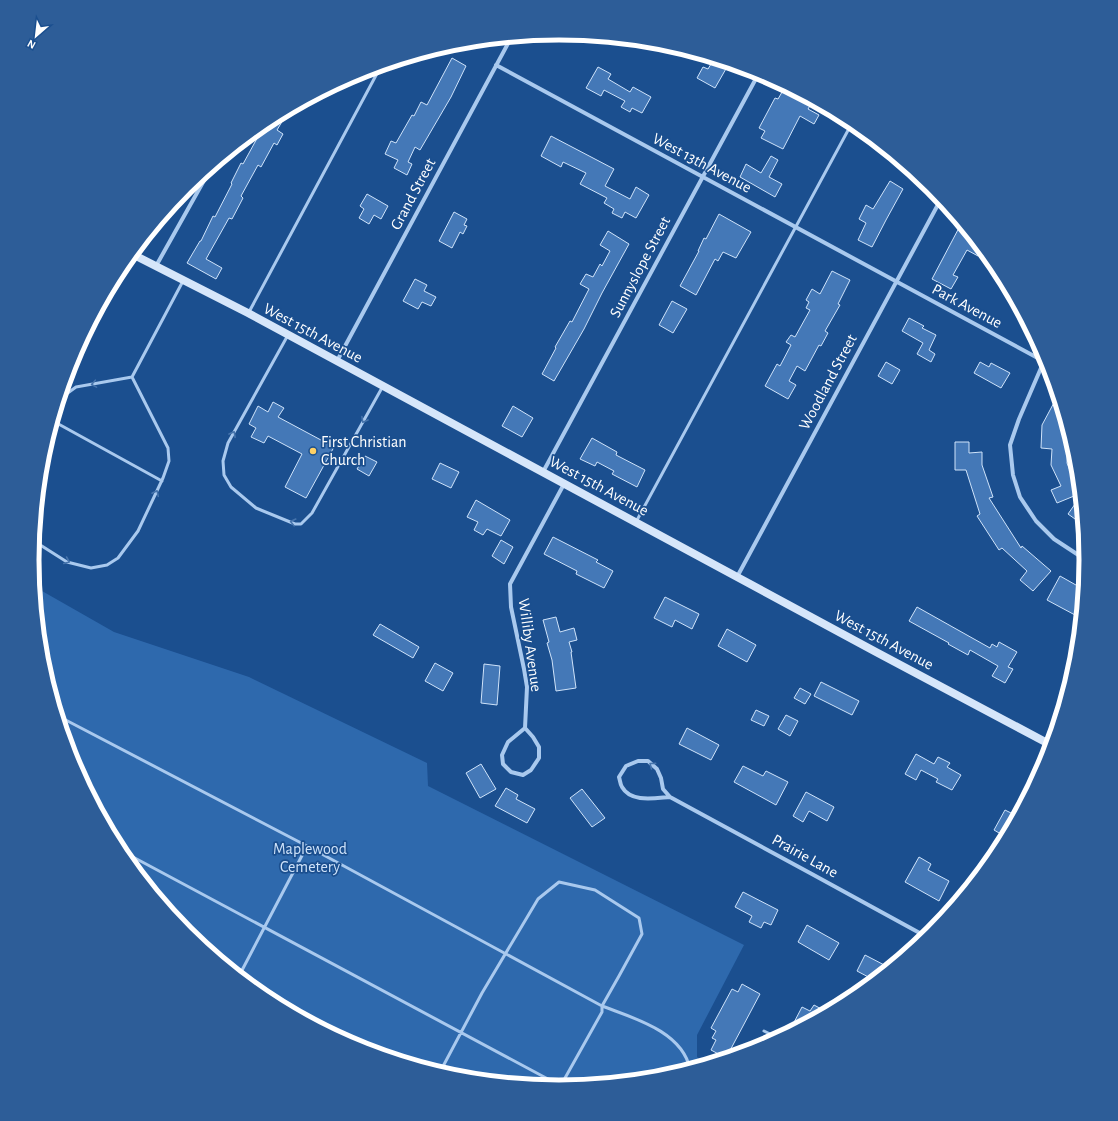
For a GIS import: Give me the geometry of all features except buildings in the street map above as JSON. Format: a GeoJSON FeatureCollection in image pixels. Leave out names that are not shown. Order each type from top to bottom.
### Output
{"type":"FeatureCollection","features":[{"type":"Feature","properties":{"kind":"street","name":"Grand Street"},"geometry":{"type":"LineString","coordinates":[[337,361],[508,44]]}},
{"type":"Feature","properties":{"kind":"street","name":"West 13th Avenue"},"geometry":{"type":"LineString","coordinates":[[496,65],[896,281]]}},
{"type":"Feature","properties":{"kind":"street","name":"Sunnyslope Street"},"geometry":{"type":"LineString","coordinates":[[543,472],[756,79]]}},
{"type":"Feature","properties":{"kind":"street"},"geometry":{"type":"LineString","coordinates":[[156,266],[203,182]]}},
{"type":"Feature","properties":{"kind":"street","name":"Woodland Street"},"geometry":{"type":"LineString","coordinates":[[736,577],[938,205]]}},
{"type":"Feature","properties":{"kind":"street","name":"West 15th Avenue"},"geometry":{"type":"LineString","coordinates":[[137,257],[337,361],[736,577],[1046,742]]}},
{"type":"Feature","properties":{"kind":"street","name":"Park Avenue"},"geometry":{"type":"LineString","coordinates":[[896,281],[1037,358]]}},
{"type":"Feature","properties":{"kind":"street"},"geometry":{"type":"LineString","coordinates":[[1042,369],[1019,418],[1010,445],[1013,475],[1020,497],[1036,521],[1054,539],[1079,555]]}},
{"type":"Feature","properties":{"kind":"street","name":"Williby Avenue"},"geometry":{"type":"LineString","coordinates":[[525,728],[527,687],[511,607],[510,584],[564,484]]}},
{"type":"Feature","properties":{"kind":"street"},"geometry":{"type":"LineString","coordinates":[[525,728],[539,747],[539,758],[531,770],[523,775],[510,772],[503,764],[502,755],[508,742],[525,728]]}},
{"type":"Feature","properties":{"kind":"street"},"geometry":{"type":"LineString","coordinates":[[638,761],[648,761],[657,769],[661,778],[663,789],[670,797],[640,799],[630,795],[622,787],[619,777],[626,766],[638,761]]}},
{"type":"Feature","properties":{"kind":"street","name":"Prairie Lane"},"geometry":{"type":"LineString","coordinates":[[670,797],[921,934]]}},
{"type":"Feature","properties":{"kind":"lane"},"geometry":{"type":"LineString","coordinates":[[248,314],[378,73]]}},
{"type":"Feature","properties":{"kind":"lane"},"geometry":{"type":"LineString","coordinates":[[636,522],[849,129]]}},
{"type":"Feature","properties":{"kind":"lane"},"geometry":{"type":"LineString","coordinates":[[132,377],[183,281]]}},
{"type":"Feature","properties":{"kind":"lane"},"geometry":{"type":"LineString","coordinates":[[288,335],[228,443],[223,462],[224,475],[231,487],[256,508],[295,524],[301,524],[312,513],[383,386]]}},
{"type":"Feature","properties":{"kind":"lane"},"geometry":{"type":"LineString","coordinates":[[67,394],[76,387],[132,377]]}},
{"type":"Feature","properties":{"kind":"lane"},"geometry":{"type":"LineString","coordinates":[[39,544],[67,562],[91,568],[107,565],[118,558],[138,531],[162,481],[169,461],[168,448],[132,377]]}},
{"type":"Feature","properties":{"kind":"lane"},"geometry":{"type":"LineString","coordinates":[[58,422],[162,481]]}},
{"type":"Feature","properties":{"kind":"lane"},"geometry":{"type":"LineString","coordinates":[[64,719],[307,846],[602,1006],[652,1026],[679,1046],[689,1064]]}},
{"type":"Feature","properties":{"kind":"lane"},"geometry":{"type":"LineString","coordinates":[[241,972],[307,846]]}},
{"type":"Feature","properties":{"kind":"lane"},"geometry":{"type":"LineString","coordinates":[[132,856],[548,1080]]}},
{"type":"Feature","properties":{"kind":"lane"},"geometry":{"type":"LineString","coordinates":[[442,1067],[505,954],[538,899],[559,882],[595,890],[640,918],[642,934],[602,1006],[602,1012],[563,1080]]}},
{"type":"Feature","properties":{"kind":"lane"},"geometry":{"type":"LineString","coordinates":[[764,1031],[772,1035]]}},
{"type":"Feature","properties":{"kind":"green space","name":"Maplewood Cemetery"},"geometry":{"type":"Polygon","coordinates":[[[40,590],[114,632],[249,677],[427,763],[428,786],[744,945],[697,1035],[697,1057],[701,1061],[660,1071],[627,1076],[559,1080],[491,1076],[458,1071],[424,1063],[360,1041],[299,1011],[270,993],[242,973],[191,928],[146,877],[109,820],[79,759],[67,728],[57,695],[43,628],[40,590]]]}},
{"type":"Feature","properties":{"kind":"place","name":"First Christian Church"},"geometry":{"type":"Point","coordinates":[313,451]}}]}
